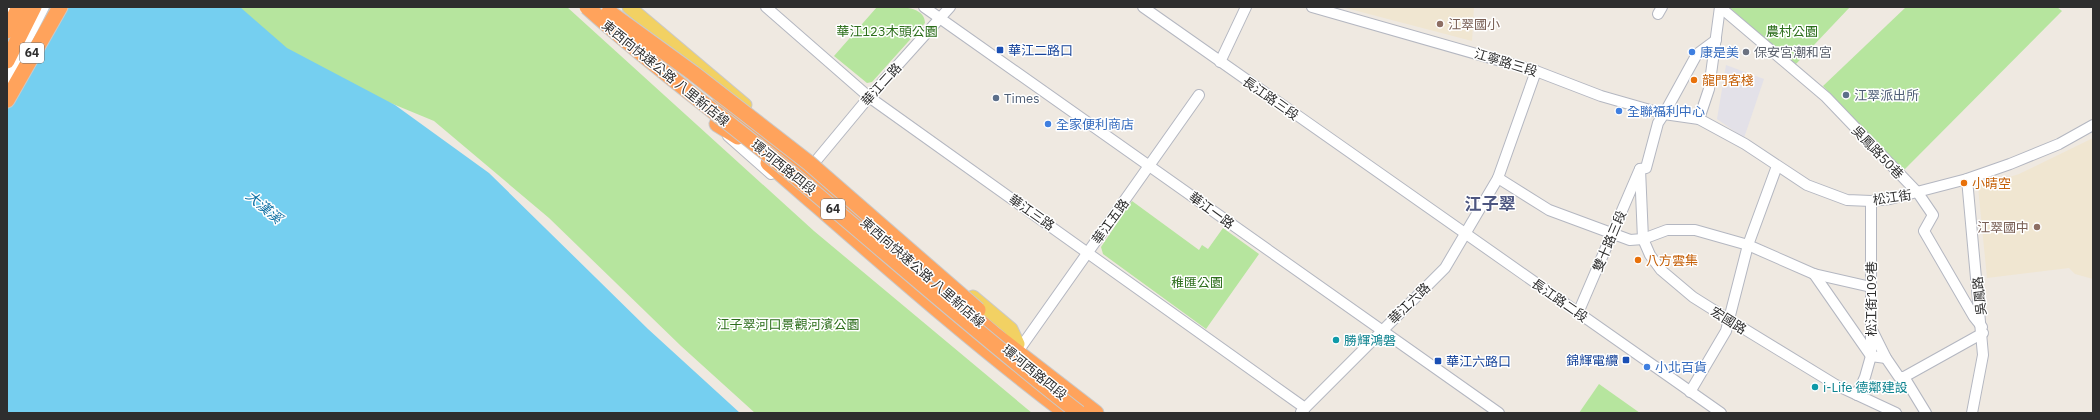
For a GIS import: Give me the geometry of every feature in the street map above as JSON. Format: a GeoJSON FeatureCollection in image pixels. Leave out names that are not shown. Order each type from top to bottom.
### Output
{"type":"FeatureCollection","features":[{"type":"Feature","properties":{"kind":"highway"},"geometry":{"type":"LineString","coordinates":[[7,31],[19,7]]}},
{"type":"Feature","properties":{"kind":"highway"},"geometry":{"type":"LineString","coordinates":[[7,61],[34,7]]}},
{"type":"Feature","properties":{"kind":"highway"},"geometry":{"type":"LineString","coordinates":[[35,48],[52,7]]}},
{"type":"Feature","properties":{"kind":"highway","name":"64"},"geometry":{"type":"LineString","coordinates":[[7,100],[35,48],[60,7]]}},
{"type":"Feature","properties":{"kind":"highway","name":"東西向快速公路 八里新店線"},"geometry":{"type":"LineString","coordinates":[[587,7],[655,65],[790,172],[965,322],[1079,413]]}},
{"type":"Feature","properties":{"kind":"highway"},"geometry":{"type":"LineString","coordinates":[[604,9],[693,73],[809,163],[1020,345]]}},
{"type":"Feature","properties":{"kind":"highway","name":"東西向快速公路 八里新店線"},"geometry":{"type":"LineString","coordinates":[[604,9],[822,185],[994,334],[1096,413]]}},
{"type":"Feature","properties":{"kind":"highway"},"geometry":{"type":"LineString","coordinates":[[717,124],[736,136],[957,326],[1066,413]]}},
{"type":"Feature","properties":{"kind":"main road","name":"環河西路四段"},"geometry":{"type":"LineString","coordinates":[[592,7],[597,17],[717,124]]}},
{"type":"Feature","properties":{"kind":"main road","name":"環河西路四段"},"geometry":{"type":"LineString","coordinates":[[629,7],[792,146],[815,162],[1011,329],[1020,345]]}},
{"type":"Feature","properties":{"kind":"main road","name":"環河西路四段"},"geometry":{"type":"LineString","coordinates":[[604,9],[663,67],[1086,413]]}},
{"type":"Feature","properties":{"kind":"main road","name":"環河西路四段"},"geometry":{"type":"LineString","coordinates":[[792,146],[803,161],[834,187],[840,199],[994,331],[1020,345],[1106,413]]}},
{"type":"Feature","properties":{"kind":"street"},"geometry":{"type":"LineString","coordinates":[[7,11],[9,7]]}},
{"type":"Feature","properties":{"kind":"street"},"geometry":{"type":"LineString","coordinates":[[7,80],[44,7]]}},
{"type":"Feature","properties":{"kind":"street","name":"華江三路"},"geometry":{"type":"LineString","coordinates":[[766,7],[869,97],[1087,251],[1303,411]]}},
{"type":"Feature","properties":{"kind":"street","name":"華江一路"},"geometry":{"type":"LineString","coordinates":[[924,7],[1150,165],[1499,413]]}},
{"type":"Feature","properties":{"kind":"street","name":"華江二路"},"geometry":{"type":"LineString","coordinates":[[815,162],[869,97],[950,7]]}},
{"type":"Feature","properties":{"kind":"street","name":"長江路三段"},"geometry":{"type":"LineString","coordinates":[[1143,7],[1399,187]]}},
{"type":"Feature","properties":{"kind":"street"},"geometry":{"type":"LineString","coordinates":[[1220,62],[1246,7]]}},
{"type":"Feature","properties":{"kind":"street","name":"江寧路三段"},"geometry":{"type":"LineString","coordinates":[[1312,7],[1536,71],[1601,96],[1664,114],[1699,119]]}},
{"type":"Feature","properties":{"kind":"street"},"geometry":{"type":"LineString","coordinates":[[1699,119],[1709,89],[1720,7]]}},
{"type":"Feature","properties":{"kind":"street","name":"吳鳳路50巷"},"geometry":{"type":"LineString","coordinates":[[1720,7],[1826,98],[1918,193],[1933,215],[1924,231],[1982,330]]}},
{"type":"Feature","properties":{"kind":"street"},"geometry":{"type":"LineString","coordinates":[[1664,114],[1697,54],[1716,40]]}},
{"type":"Feature","properties":{"kind":"street","name":"華江六路"},"geometry":{"type":"LineString","coordinates":[[1303,411],[1381,330],[1445,268],[1498,178],[1536,71]]}},
{"type":"Feature","properties":{"kind":"street","name":"華江五路"},"geometry":{"type":"LineString","coordinates":[[1020,345],[1199,95]]}},
{"type":"Feature","properties":{"kind":"street","name":"雙十路三段"},"geometry":{"type":"LineString","coordinates":[[1578,313],[1640,169],[1646,168],[1658,123],[1664,114]]}},
{"type":"Feature","properties":{"kind":"street","name":"松江街"},"geometry":{"type":"LineString","coordinates":[[1699,119],[1726,133],[1807,185],[1847,200],[1871,201],[1918,193],[1967,179],[2010,164],[2059,144],[2093,125]]}},
{"type":"Feature","properties":{"kind":"street","name":"環河西路四段"},"geometry":{"type":"LineString","coordinates":[[717,124],[733,142],[956,332],[1061,413]]}},
{"type":"Feature","properties":{"kind":"street"},"geometry":{"type":"LineString","coordinates":[[1690,392],[1726,331],[1728,319],[1737,293],[1748,245],[1777,166]]}},
{"type":"Feature","properties":{"kind":"street","name":"宏國路"},"geometry":{"type":"LineString","coordinates":[[1640,169],[1643,239],[1650,255],[1661,270],[1693,297],[1836,385],[1896,413]]}},
{"type":"Feature","properties":{"kind":"street"},"geometry":{"type":"LineString","coordinates":[[1498,178],[1549,210],[1612,235],[1630,240],[1643,239],[1654,234],[1680,229],[1695,230],[1748,245],[1814,274],[1871,287]]}},
{"type":"Feature","properties":{"kind":"street","name":"吳鳳路"},"geometry":{"type":"LineString","coordinates":[[1967,179],[1982,330],[1983,355],[1972,413]]}},
{"type":"Feature","properties":{"kind":"street","name":"長江路二段"},"geometry":{"type":"LineString","coordinates":[[1399,187],[1720,413]]}},
{"type":"Feature","properties":{"kind":"street","name":"松江街109巷"},"geometry":{"type":"LineString","coordinates":[[1857,395],[1865,377],[1871,356],[1871,201]]}},
{"type":"Feature","properties":{"kind":"street"},"geometry":{"type":"LineString","coordinates":[[1814,274],[1871,356],[1886,358]]}},
{"type":"Feature","properties":{"kind":"street"},"geometry":{"type":"LineString","coordinates":[[1872,329],[1886,358],[1899,377],[1904,377],[1982,330]]}},
{"type":"Feature","properties":{"kind":"street"},"geometry":{"type":"LineString","coordinates":[[1904,377],[1926,413]]}},
{"type":"Feature","properties":{"kind":"shaded area","name":"江翠國小"},"geometry":{"type":"Polygon","coordinates":[[[1342,7],[1474,7],[1472,41],[1342,7]]]}},
{"type":"Feature","properties":{"kind":"shaded area"},"geometry":{"type":"Polygon","coordinates":[[[1726,65],[1764,79],[1744,138],[1717,119],[1726,65]]]}},
{"type":"Feature","properties":{"kind":"shaded area","name":"江翠國中"},"geometry":{"type":"Polygon","coordinates":[[[2093,138],[2093,279],[2075,274],[2069,268],[1987,278],[1978,187],[2019,174],[2093,138]]]}},
{"type":"Feature","properties":{"kind":"green space","name":"江子翠河口景觀河濱公園"},"geometry":{"type":"Polygon","coordinates":[[[239,7],[567,7],[814,231],[1032,413],[755,413],[681,346],[549,218],[434,121],[289,61],[239,7]]]}},
{"type":"Feature","properties":{"kind":"green space","name":"華江123木頭公園"},"geometry":{"type":"Polygon","coordinates":[[[877,7],[913,9],[919,12],[925,23],[872,82],[867,83],[834,56],[877,7]]]}},
{"type":"Feature","properties":{"kind":"green space","name":"農村公園"},"geometry":{"type":"Polygon","coordinates":[[[1729,7],[1850,7],[1795,65],[1729,7]]]}},
{"type":"Feature","properties":{"kind":"green space"},"geometry":{"type":"Polygon","coordinates":[[[1906,7],[2057,7],[2062,11],[1903,171],[1823,86],[1906,7]]]}},
{"type":"Feature","properties":{"kind":"green space","name":"稚匯公園"},"geometry":{"type":"Polygon","coordinates":[[[1132,201],[1199,250],[1202,245],[1208,249],[1223,228],[1259,254],[1206,329],[1103,254],[1101,247],[1132,201]]]}},
{"type":"Feature","properties":{"kind":"green space"},"geometry":{"type":"Polygon","coordinates":[[[1599,384],[1640,413],[1579,413],[1599,384]]]}},
{"type":"Feature","properties":{"kind":"water","name":"大漢溪"},"geometry":{"type":"Polygon","coordinates":[[[7,7],[240,7],[287,48],[395,105],[489,173],[648,329],[740,413],[7,413],[7,7]]]}},
{"type":"Feature","properties":{"kind":"place","name":"江翠國小"},"geometry":{"type":"Point","coordinates":[1440,24]}},
{"type":"Feature","properties":{"kind":"place","name":"華江二路口"},"geometry":{"type":"Point","coordinates":[1000,50]}},
{"type":"Feature","properties":{"kind":"place","name":"康是美"},"geometry":{"type":"Point","coordinates":[1692,52]}},
{"type":"Feature","properties":{"kind":"place","name":"保安宮潮和宮"},"geometry":{"type":"Point","coordinates":[1746,52]}},
{"type":"Feature","properties":{"kind":"place","name":"龍門客棧"},"geometry":{"type":"Point","coordinates":[1694,80]}},
{"type":"Feature","properties":{"kind":"place","name":"江翠派出所"},"geometry":{"type":"Point","coordinates":[1846,95]}},
{"type":"Feature","properties":{"kind":"place","name":"Times"},"geometry":{"type":"Point","coordinates":[996,98]}},
{"type":"Feature","properties":{"kind":"place","name":"全聯福利中心"},"geometry":{"type":"Point","coordinates":[1619,111]}},
{"type":"Feature","properties":{"kind":"place","name":"全家便利商店"},"geometry":{"type":"Point","coordinates":[1048,124]}},
{"type":"Feature","properties":{"kind":"place","name":"小晴空"},"geometry":{"type":"Point","coordinates":[1964,183]}},
{"type":"Feature","properties":{"kind":"place","name":"江翠國中"},"geometry":{"type":"Point","coordinates":[2037,227]}},
{"type":"Feature","properties":{"kind":"place","name":"八方雲集"},"geometry":{"type":"Point","coordinates":[1638,260]}},
{"type":"Feature","properties":{"kind":"place","name":"勝輝鴻磐"},"geometry":{"type":"Point","coordinates":[1336,340]}},
{"type":"Feature","properties":{"kind":"place","name":"錦輝電纜"},"geometry":{"type":"Point","coordinates":[1626,360]}},
{"type":"Feature","properties":{"kind":"place","name":"華江六路口"},"geometry":{"type":"Point","coordinates":[1438,361]}},
{"type":"Feature","properties":{"kind":"place","name":"小北百貨"},"geometry":{"type":"Point","coordinates":[1647,367]}},
{"type":"Feature","properties":{"kind":"place","name":"i-Life 德鄰建設"},"geometry":{"type":"Point","coordinates":[1815,387]}},
{"type":"Feature","properties":{"kind":"district","name":"江子翠"},"geometry":{"type":"Point","coordinates":[1490,204]}}]}
